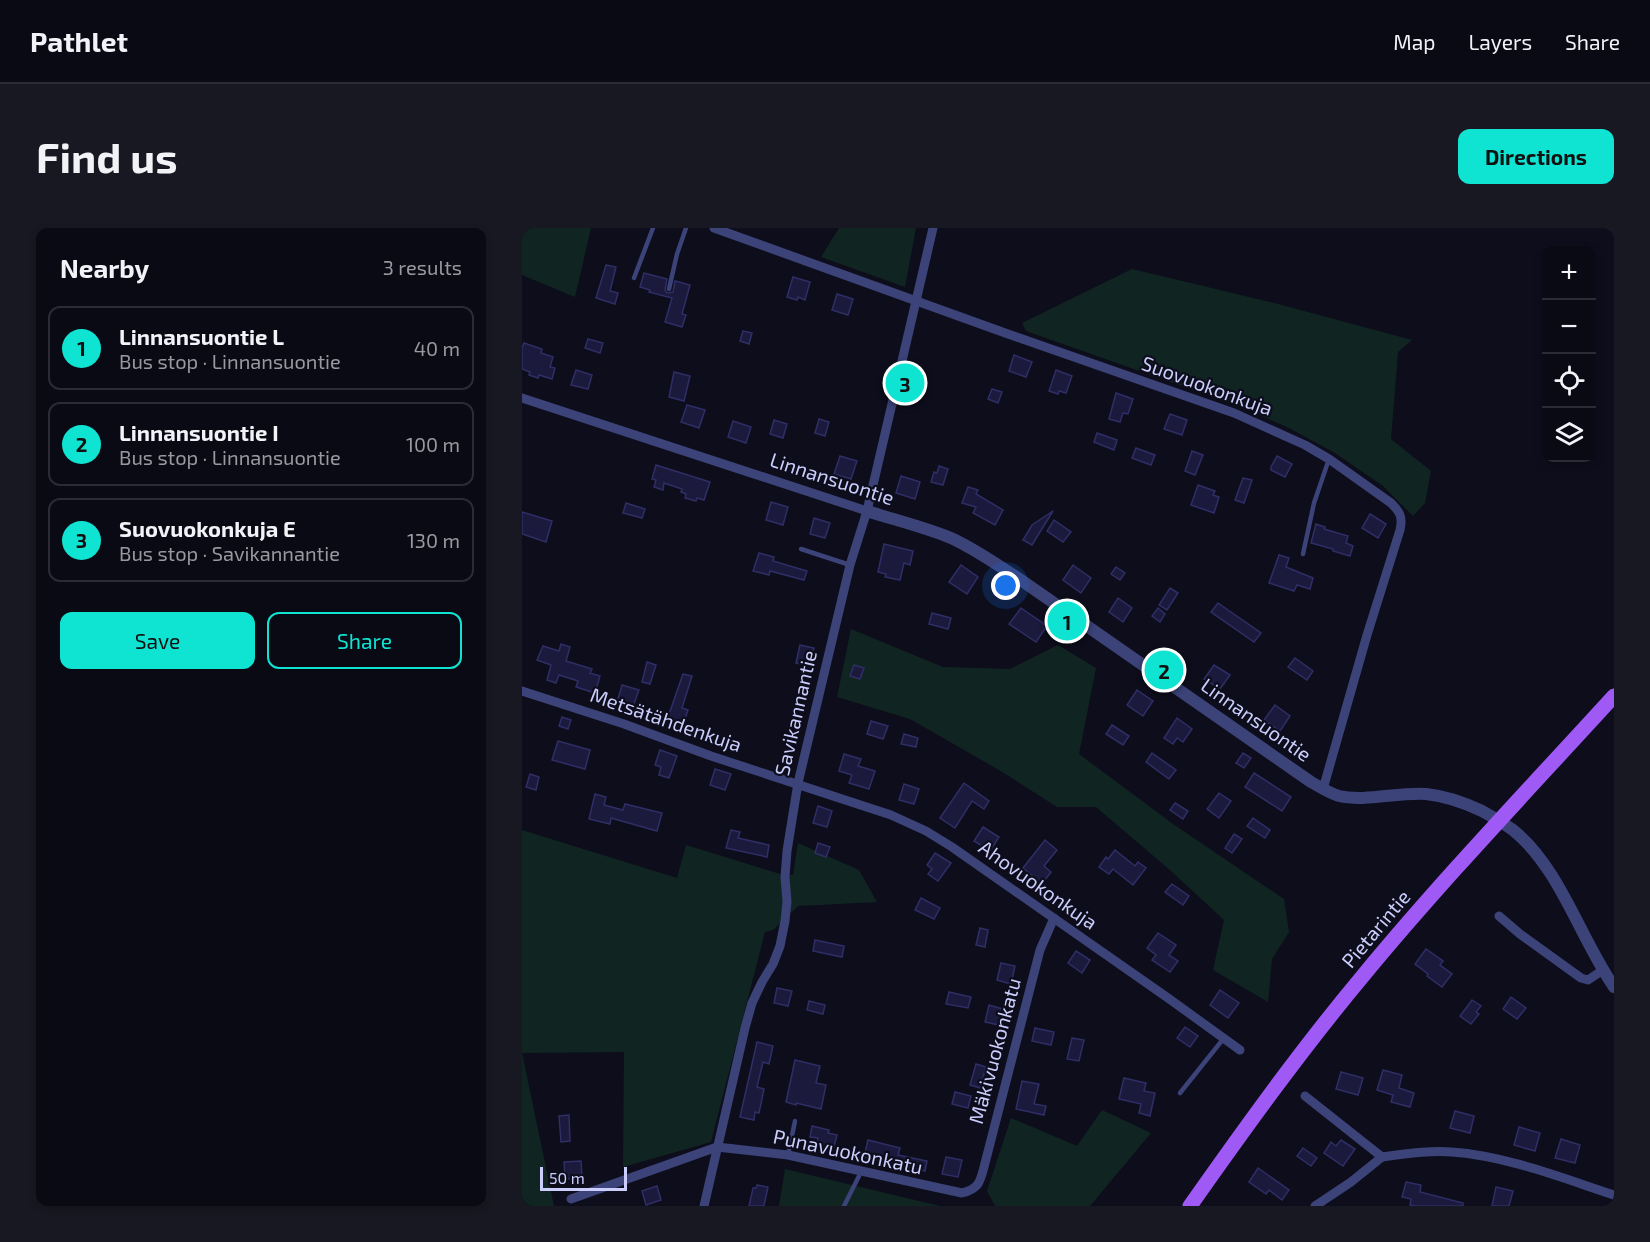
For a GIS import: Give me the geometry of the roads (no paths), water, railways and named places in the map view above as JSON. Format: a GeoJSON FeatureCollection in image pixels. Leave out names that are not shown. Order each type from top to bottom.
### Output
{"type":"FeatureCollection","features":[{"type":"Feature","properties":{"kind":"main road","name":"Pietarintie"},"geometry":{"type":"LineString","coordinates":[[1190,1206],[1353,988],[1414,916],[1614,696]]}},
{"type":"Feature","properties":{"kind":"street","name":"Suovuokonkuja"},"geometry":{"type":"LineString","coordinates":[[714,228],[727,230],[916,301],[1234,413],[1284,435],[1329,459],[1400,511],[1402,521],[1395,550],[1367,635],[1323,789]]}},
{"type":"Feature","properties":{"kind":"street","name":"Savikannantie"},"geometry":{"type":"LineString","coordinates":[[704,1206],[752,1003],[780,946],[786,912],[787,851],[798,783],[850,564],[867,511],[933,228]]}},
{"type":"Feature","properties":{"kind":"street","name":"Linnansuontie"},"geometry":{"type":"LineString","coordinates":[[522,398],[926,529],[977,551],[1323,789],[1340,796],[1352,797],[1405,794],[1443,796],[1460,801],[1500,820],[1515,832],[1534,853],[1553,879],[1614,987]]}},
{"type":"Feature","properties":{"kind":"street","name":"Metsätähdenkuja"},"geometry":{"type":"LineString","coordinates":[[522,691],[624,724],[711,756],[798,783]]}},
{"type":"Feature","properties":{"kind":"street","name":"Ahovuokonkuja"},"geometry":{"type":"LineString","coordinates":[[798,783],[891,815],[926,831],[1159,991],[1240,1050]]}},
{"type":"Feature","properties":{"kind":"street"},"geometry":{"type":"LineString","coordinates":[[1499,916],[1581,978],[1588,980],[1603,970]]}},
{"type":"Feature","properties":{"kind":"street","name":"Mäkivuokonkatu"},"geometry":{"type":"LineString","coordinates":[[971,1191],[977,1187],[984,1167],[1040,950],[1054,918]]}},
{"type":"Feature","properties":{"kind":"street"},"geometry":{"type":"LineString","coordinates":[[1305,1096],[1382,1157]]}},
{"type":"Feature","properties":{"kind":"street","name":"Punavuokonkatu"},"geometry":{"type":"LineString","coordinates":[[717,1147],[788,1155],[962,1193],[971,1191]]}},
{"type":"Feature","properties":{"kind":"street"},"geometry":{"type":"LineString","coordinates":[[571,1199],[717,1147]]}},
{"type":"Feature","properties":{"kind":"street"},"geometry":{"type":"LineString","coordinates":[[1314,1206],[1351,1182],[1382,1157],[1424,1152],[1471,1154],[1524,1166],[1614,1196]]}},
{"type":"Feature","properties":{"kind":"lane"},"geometry":{"type":"LineString","coordinates":[[634,278],[653,228]]}},
{"type":"Feature","properties":{"kind":"lane"},"geometry":{"type":"LineString","coordinates":[[669,289],[686,228]]}},
{"type":"Feature","properties":{"kind":"lane"},"geometry":{"type":"LineString","coordinates":[[1303,554],[1314,503],[1329,459]]}},
{"type":"Feature","properties":{"kind":"lane"},"geometry":{"type":"LineString","coordinates":[[801,549],[850,564]]}},
{"type":"Feature","properties":{"kind":"lane"},"geometry":{"type":"LineString","coordinates":[[1180,1093],[1224,1038]]}},
{"type":"Feature","properties":{"kind":"lane"},"geometry":{"type":"LineString","coordinates":[[788,1155],[795,1121]]}},
{"type":"Feature","properties":{"kind":"lane"},"geometry":{"type":"LineString","coordinates":[[844,1206],[861,1172]]}},
{"type":"Feature","properties":{"kind":"place","name":"Suovuokonkuja E"},"geometry":{"type":"Point","coordinates":[905,383]}},
{"type":"Feature","properties":{"kind":"place","name":"Linnansuontie L"},"geometry":{"type":"Point","coordinates":[1067,621]}},
{"type":"Feature","properties":{"kind":"place","name":"Linnansuontie I"},"geometry":{"type":"Point","coordinates":[1164,670]}}]}
